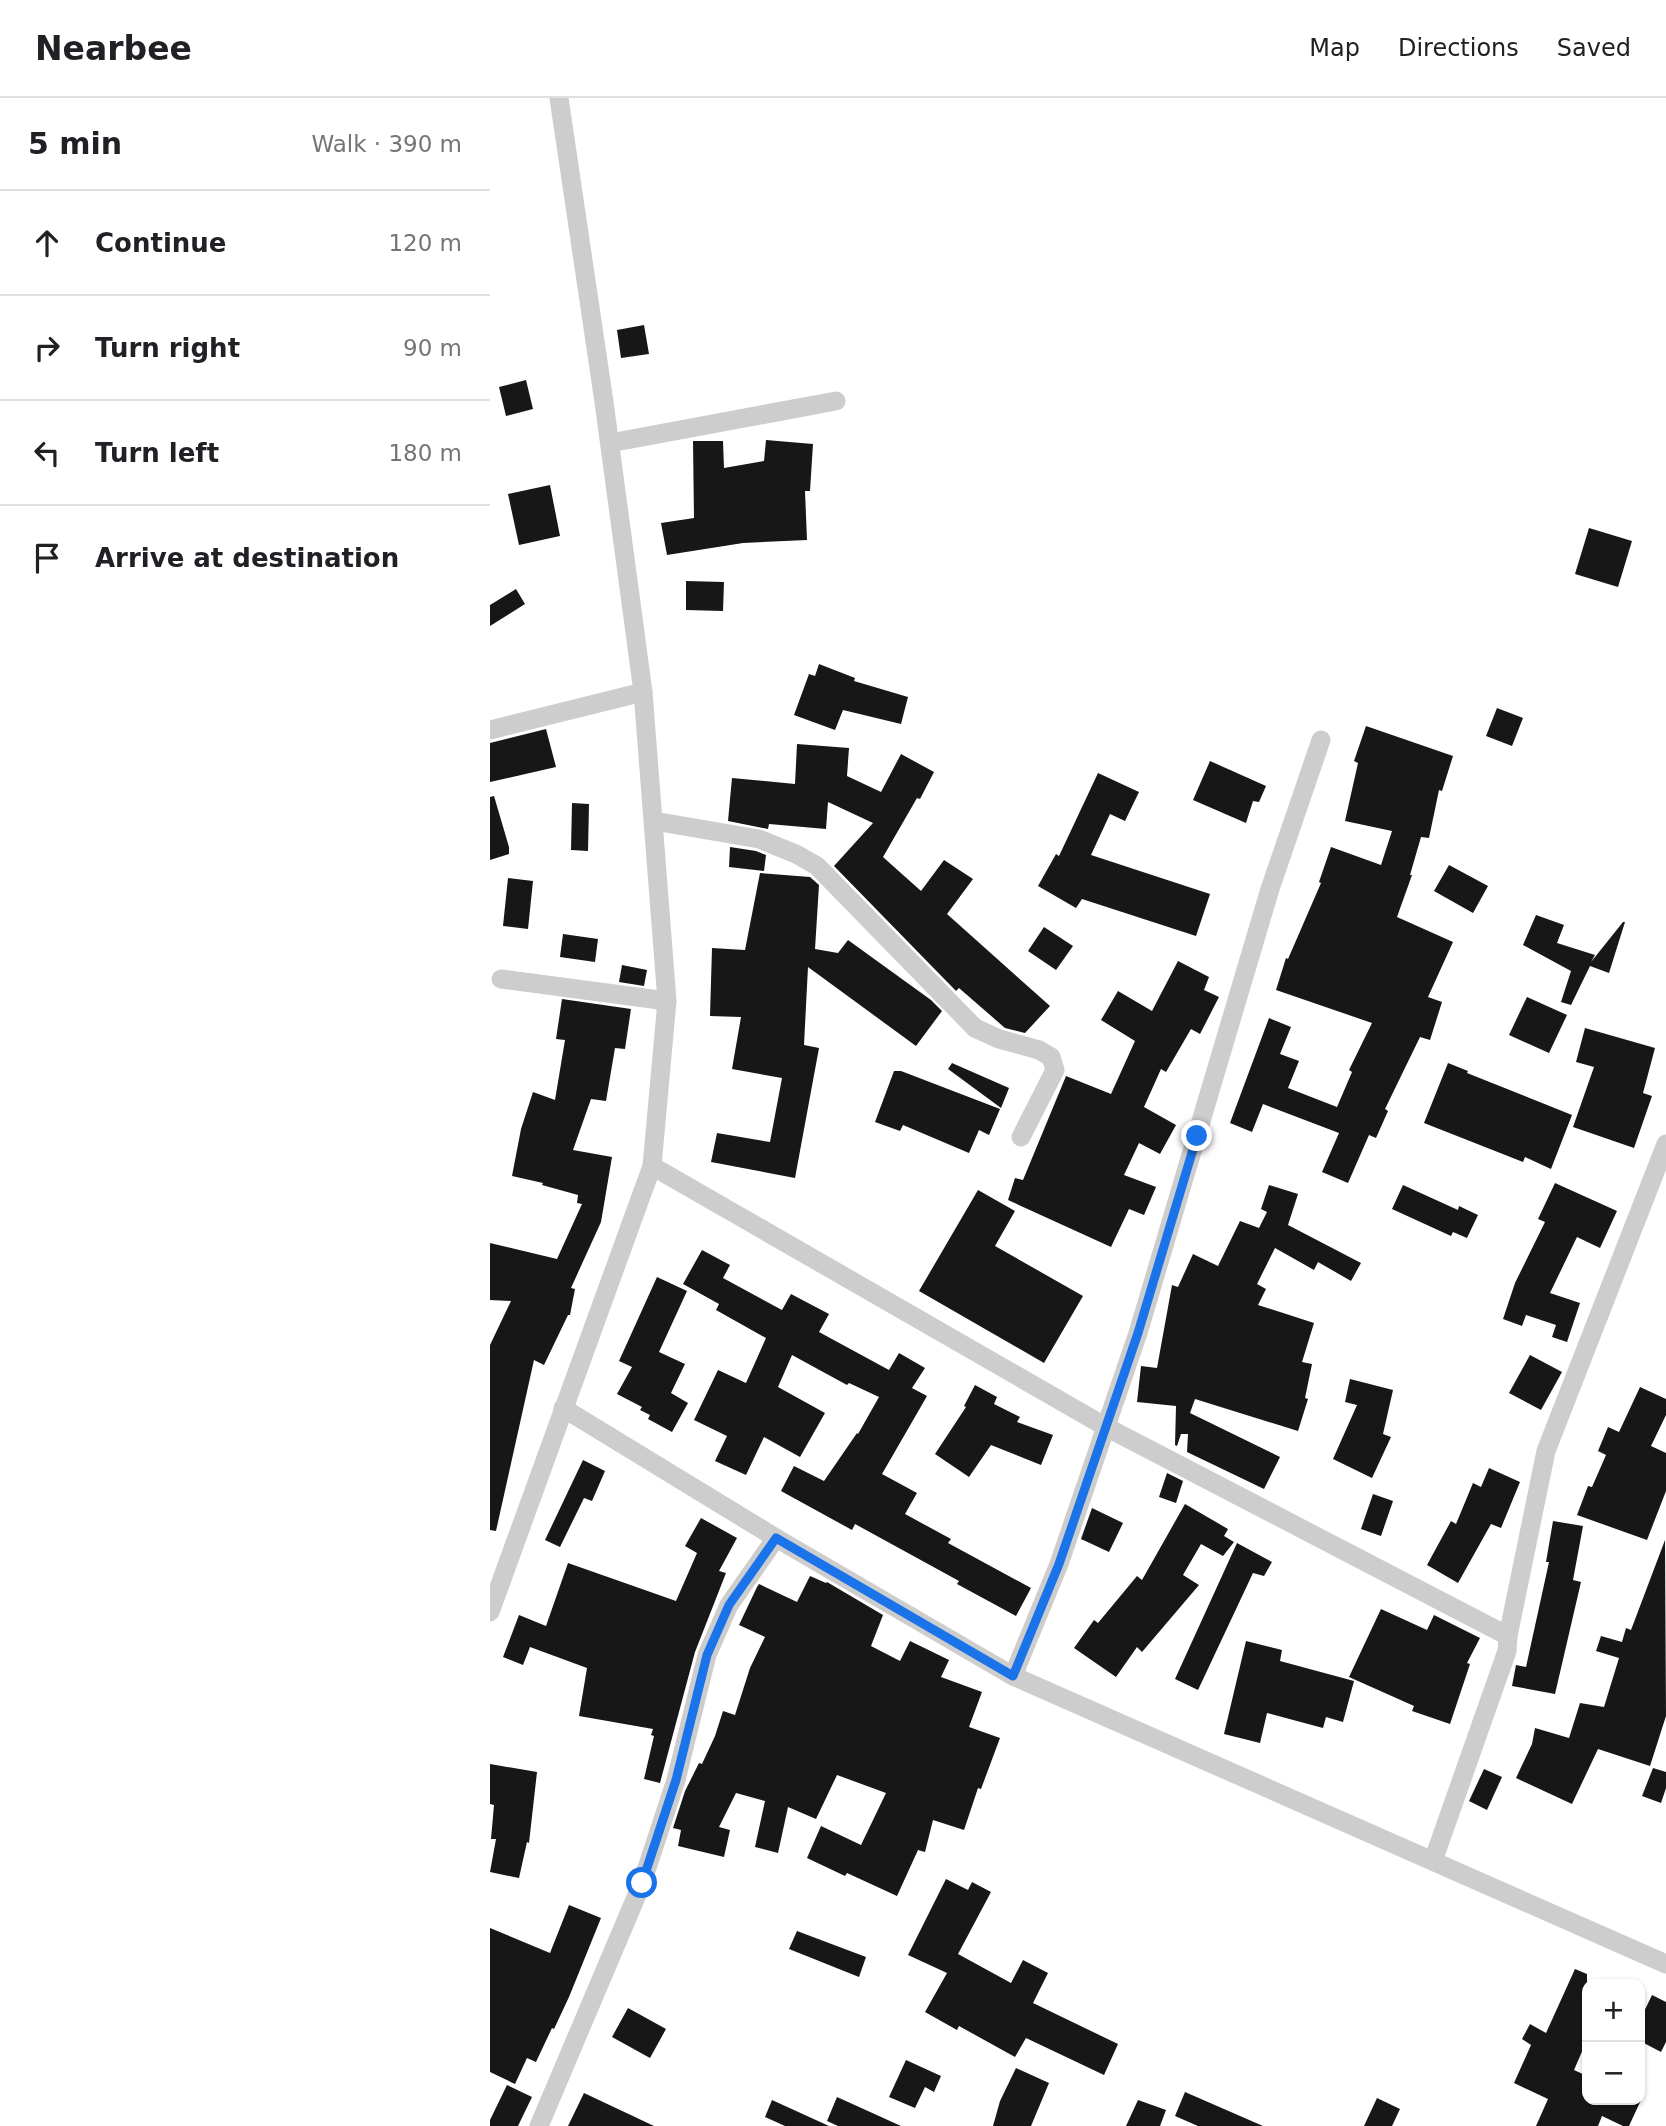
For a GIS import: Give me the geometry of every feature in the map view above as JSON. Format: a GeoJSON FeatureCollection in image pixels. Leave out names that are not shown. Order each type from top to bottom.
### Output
{"type":"FeatureCollection","features":[{"type":"Feature","properties":{"kind":"street"},"geometry":{"type":"LineString","coordinates":[[490,1612],[652,1167],[667,1001],[643,692],[610,443],[559,98]]}},
{"type":"Feature","properties":{"kind":"street"},"geometry":{"type":"LineString","coordinates":[[610,443],[836,401]]}},
{"type":"Feature","properties":{"kind":"street"},"geometry":{"type":"LineString","coordinates":[[490,730],[643,692]]}},
{"type":"Feature","properties":{"kind":"street"},"geometry":{"type":"LineString","coordinates":[[1013,1676],[1059,1564],[1142,1320],[1270,889],[1321,740]]}},
{"type":"Feature","properties":{"kind":"street"},"geometry":{"type":"LineString","coordinates":[[654,821],[759,839],[817,866],[975,1028],[999,1040],[1039,1050],[1051,1057],[1055,1070],[1021,1137]]}},
{"type":"Feature","properties":{"kind":"street"},"geometry":{"type":"LineString","coordinates":[[501,979],[667,1001]]}},
{"type":"Feature","properties":{"kind":"street"},"geometry":{"type":"LineString","coordinates":[[1433,1861],[1507,1651],[1546,1451],[1666,1144]]}},
{"type":"Feature","properties":{"kind":"street"},"geometry":{"type":"LineString","coordinates":[[652,1167],[1106,1427],[1508,1636]]}},
{"type":"Feature","properties":{"kind":"street"},"geometry":{"type":"LineString","coordinates":[[563,1408],[776,1538],[1013,1676],[1666,1964]]}},
{"type":"Feature","properties":{"kind":"street"},"geometry":{"type":"LineString","coordinates":[[539,2126],[642,1883],[676,1780],[707,1655],[729,1605],[776,1538]]}},
{"type":"Feature","properties":{"kind":"building"},"geometry":{"type":"Polygon","coordinates":[[[644,325],[649,354],[621,358],[617,330],[644,325]]]}},
{"type":"Feature","properties":{"kind":"building"},"geometry":{"type":"Polygon","coordinates":[[[526,380],[533,409],[506,416],[499,387],[526,380]]]}},
{"type":"Feature","properties":{"kind":"building"},"geometry":{"type":"Polygon","coordinates":[[[766,440],[813,444],[810,491],[805,491],[807,540],[743,543],[667,555],[661,523],[694,518],[693,441],[723,441],[724,468],[764,461],[766,440]]]}},
{"type":"Feature","properties":{"kind":"building"},"geometry":{"type":"Polygon","coordinates":[[[550,485],[560,536],[519,545],[508,494],[550,485]]]}},
{"type":"Feature","properties":{"kind":"building"},"geometry":{"type":"Polygon","coordinates":[[[1589,528],[1632,541],[1618,587],[1575,574],[1589,528]]]}},
{"type":"Feature","properties":{"kind":"building"},"geometry":{"type":"Polygon","coordinates":[[[686,581],[724,582],[723,611],[686,610],[686,581]]]}},
{"type":"Feature","properties":{"kind":"building"},"geometry":{"type":"Polygon","coordinates":[[[516,589],[525,604],[490,626],[490,605],[516,589]]]}},
{"type":"Feature","properties":{"kind":"building"},"geometry":{"type":"Polygon","coordinates":[[[819,664],[855,678],[854,681],[908,697],[901,724],[843,710],[835,730],[794,715],[809,674],[815,676],[819,664]]]}},
{"type":"Feature","properties":{"kind":"building"},"geometry":{"type":"Polygon","coordinates":[[[1497,708],[1523,718],[1512,746],[1486,736],[1497,708]]]}},
{"type":"Feature","properties":{"kind":"building"},"geometry":{"type":"Polygon","coordinates":[[[1366,726],[1453,756],[1442,791],[1439,790],[1429,838],[1421,837],[1412,875],[1397,917],[1453,942],[1428,997],[1442,1002],[1430,1040],[1420,1037],[1385,1109],[1388,1111],[1376,1138],[1369,1135],[1348,1183],[1322,1172],[1339,1133],[1263,1104],[1252,1132],[1230,1123],[1269,1018],[1291,1027],[1280,1054],[1299,1061],[1288,1088],[1337,1107],[1352,1072],[1349,1070],[1372,1023],[1276,990],[1286,958],[1288,959],[1321,883],[1319,882],[1331,847],[1381,865],[1392,831],[1345,821],[1358,763],[1354,761],[1366,726]]]}},
{"type":"Feature","properties":{"kind":"building"},"geometry":{"type":"Polygon","coordinates":[[[546,729],[556,767],[490,782],[490,743],[546,729]]]}},
{"type":"Feature","properties":{"kind":"building"},"geometry":{"type":"Polygon","coordinates":[[[797,744],[849,748],[847,776],[881,792],[901,754],[934,772],[883,857],[921,891],[944,860],[973,879],[947,914],[1050,1006],[1025,1033],[1005,1028],[959,988],[956,991],[834,866],[873,823],[828,802],[826,829],[769,824],[768,829],[728,821],[732,778],[795,784],[797,744]]]}},
{"type":"Feature","properties":{"kind":"building"},"geometry":{"type":"Polygon","coordinates":[[[1210,761],[1266,786],[1259,802],[1253,801],[1246,823],[1193,800],[1210,761]]]}},
{"type":"Feature","properties":{"kind":"building"},"geometry":{"type":"Polygon","coordinates":[[[1098,773],[1139,792],[1125,821],[1110,814],[1091,855],[1210,894],[1196,936],[1082,899],[1076,908],[1038,886],[1056,854],[1059,856],[1098,773]]]}},
{"type":"Feature","properties":{"kind":"building"},"geometry":{"type":"Polygon","coordinates":[[[494,796],[509,854],[490,860],[490,797],[494,796]]]}},
{"type":"Feature","properties":{"kind":"building"},"geometry":{"type":"Polygon","coordinates":[[[572,803],[589,804],[588,851],[571,850],[572,803]]]}},
{"type":"Feature","properties":{"kind":"building"},"geometry":{"type":"Polygon","coordinates":[[[730,847],[766,855],[764,871],[729,867],[730,847]]]}},
{"type":"Feature","properties":{"kind":"building"},"geometry":{"type":"Polygon","coordinates":[[[1449,865],[1488,886],[1473,913],[1434,891],[1449,865]]]}},
{"type":"Feature","properties":{"kind":"building"},"geometry":{"type":"Polygon","coordinates":[[[760,873],[810,877],[819,885],[815,949],[838,953],[848,940],[931,1000],[942,1011],[916,1046],[808,967],[804,1045],[819,1048],[795,1178],[711,1162],[717,1133],[770,1142],[782,1078],[732,1069],[741,1017],[710,1016],[712,948],[745,950],[760,873]]]}},
{"type":"Feature","properties":{"kind":"building"},"geometry":{"type":"Polygon","coordinates":[[[508,878],[533,881],[528,929],[503,926],[508,878]]]}},
{"type":"Feature","properties":{"kind":"building"},"geometry":{"type":"Polygon","coordinates":[[[1536,915],[1564,925],[1557,943],[1595,955],[1591,962],[1625,922],[1609,973],[1590,966],[1571,1005],[1561,1002],[1571,971],[1523,945],[1536,915]]]}},
{"type":"Feature","properties":{"kind":"building"},"geometry":{"type":"Polygon","coordinates":[[[1044,927],[1073,946],[1056,970],[1028,951],[1044,927]]]}},
{"type":"Feature","properties":{"kind":"building"},"geometry":{"type":"Polygon","coordinates":[[[563,934],[598,939],[595,962],[560,957],[563,934]]]}},
{"type":"Feature","properties":{"kind":"building"},"geometry":{"type":"Polygon","coordinates":[[[1178,961],[1209,977],[1204,990],[1219,997],[1200,1034],[1191,1029],[1166,1072],[1161,1069],[1144,1107],[1176,1125],[1160,1154],[1139,1143],[1124,1175],[1156,1187],[1144,1215],[1129,1209],[1111,1247],[1008,1200],[1015,1178],[1023,1180],[1066,1076],[1111,1094],[1135,1041],[1101,1020],[1118,991],[1152,1011],[1178,961]]]}},
{"type":"Feature","properties":{"kind":"building"},"geometry":{"type":"Polygon","coordinates":[[[622,965],[647,970],[644,986],[619,982],[622,965]]]}},
{"type":"Feature","properties":{"kind":"building"},"geometry":{"type":"Polygon","coordinates":[[[1527,997],[1567,1015],[1549,1053],[1509,1035],[1527,997]]]}},
{"type":"Feature","properties":{"kind":"building"},"geometry":{"type":"Polygon","coordinates":[[[562,999],[631,1009],[625,1049],[615,1048],[606,1101],[591,1099],[573,1150],[612,1157],[601,1222],[571,1288],[575,1289],[570,1315],[544,1365],[534,1360],[496,1531],[490,1530],[490,1345],[511,1301],[490,1300],[490,1243],[557,1259],[582,1204],[577,1203],[578,1195],[512,1176],[521,1129],[533,1092],[555,1100],[565,1040],[556,1039],[562,999]]]}},
{"type":"Feature","properties":{"kind":"building"},"geometry":{"type":"Polygon","coordinates":[[[1585,1028],[1655,1048],[1643,1093],[1652,1096],[1634,1148],[1573,1127],[1594,1067],[1576,1062],[1585,1028]]]}},
{"type":"Feature","properties":{"kind":"building"},"geometry":{"type":"Polygon","coordinates":[[[952,1063],[1009,1088],[1001,1108],[948,1069],[952,1063]]]}},
{"type":"Feature","properties":{"kind":"building"},"geometry":{"type":"Polygon","coordinates":[[[1448,1063],[1572,1115],[1551,1169],[1525,1157],[1523,1162],[1424,1123],[1448,1063]]]}},
{"type":"Feature","properties":{"kind":"building"},"geometry":{"type":"Polygon","coordinates":[[[894,1071],[901,1071],[1000,1109],[989,1135],[979,1130],[969,1153],[903,1125],[900,1131],[875,1122],[894,1071]]]}},
{"type":"Feature","properties":{"kind":"building"},"geometry":{"type":"Polygon","coordinates":[[[1555,1183],[1617,1211],[1600,1248],[1577,1237],[1550,1293],[1580,1303],[1567,1342],[1552,1337],[1556,1325],[1526,1315],[1522,1326],[1503,1319],[1515,1283],[1545,1222],[1538,1219],[1555,1183]]]}},
{"type":"Feature","properties":{"kind":"building"},"geometry":{"type":"Polygon","coordinates":[[[1269,1185],[1298,1194],[1288,1225],[1361,1263],[1351,1281],[1318,1262],[1314,1270],[1275,1248],[1257,1284],[1266,1289],[1258,1305],[1314,1323],[1302,1362],[1312,1364],[1305,1398],[1308,1399],[1298,1431],[1195,1399],[1190,1413],[1280,1457],[1264,1489],[1187,1452],[1188,1434],[1181,1434],[1177,1446],[1175,1445],[1176,1406],[1137,1402],[1141,1366],[1157,1368],[1172,1285],[1178,1287],[1193,1254],[1218,1266],[1240,1221],[1259,1228],[1267,1212],[1261,1209],[1269,1185]]]}},
{"type":"Feature","properties":{"kind":"building"},"geometry":{"type":"Polygon","coordinates":[[[1403,1185],[1458,1210],[1459,1206],[1478,1215],[1467,1238],[1453,1232],[1451,1236],[1392,1209],[1403,1185]]]}},
{"type":"Feature","properties":{"kind":"building"},"geometry":{"type":"Polygon","coordinates":[[[978,1190],[1015,1211],[995,1246],[1083,1296],[1044,1363],[919,1291],[978,1190]]]}},
{"type":"Feature","properties":{"kind":"building"},"geometry":{"type":"Polygon","coordinates":[[[702,1250],[730,1265],[723,1278],[782,1310],[791,1294],[829,1314],[819,1332],[889,1370],[899,1353],[925,1368],[912,1388],[927,1396],[882,1474],[917,1493],[905,1514],[951,1539],[948,1543],[1031,1588],[1016,1616],[957,1584],[959,1581],[855,1524],[852,1530],[781,1491],[794,1466],[824,1481],[858,1434],[879,1397],[849,1383],[847,1385],[792,1355],[778,1387],[825,1413],[800,1457],[764,1437],[746,1475],[715,1461],[727,1436],[694,1420],[718,1370],[746,1383],[766,1338],[716,1310],[719,1304],[683,1284],[702,1250]]]}},
{"type":"Feature","properties":{"kind":"building"},"geometry":{"type":"Polygon","coordinates":[[[657,1277],[687,1291],[659,1352],[685,1364],[671,1393],[688,1403],[672,1432],[648,1419],[650,1415],[640,1410],[642,1407],[617,1394],[632,1367],[619,1361],[657,1277]]]}},
{"type":"Feature","properties":{"kind":"building"},"geometry":{"type":"Polygon","coordinates":[[[1530,1355],[1562,1372],[1541,1410],[1509,1393],[1530,1355]]]}},
{"type":"Feature","properties":{"kind":"building"},"geometry":{"type":"Polygon","coordinates":[[[1350,1379],[1393,1390],[1383,1434],[1391,1437],[1372,1478],[1333,1459],[1357,1405],[1345,1402],[1350,1379]]]}},
{"type":"Feature","properties":{"kind":"building"},"geometry":{"type":"Polygon","coordinates":[[[975,1385],[997,1397],[994,1404],[1020,1417],[1017,1422],[1053,1435],[1041,1465],[991,1445],[969,1477],[935,1454],[966,1407],[964,1406],[975,1385]]]}},
{"type":"Feature","properties":{"kind":"building"},"geometry":{"type":"Polygon","coordinates":[[[1640,1387],[1666,1399],[1666,1415],[1651,1446],[1666,1453],[1666,1491],[1647,1540],[1577,1515],[1588,1486],[1592,1487],[1606,1455],[1598,1451],[1608,1427],[1619,1432],[1640,1387]]]}},
{"type":"Feature","properties":{"kind":"building"},"geometry":{"type":"Polygon","coordinates":[[[583,1460],[605,1471],[592,1501],[584,1498],[560,1547],[545,1540],[583,1460]]]}},
{"type":"Feature","properties":{"kind":"building"},"geometry":{"type":"Polygon","coordinates":[[[1489,1468],[1520,1482],[1501,1528],[1491,1524],[1458,1583],[1427,1565],[1451,1521],[1456,1524],[1473,1483],[1481,1487],[1489,1468]]]}},
{"type":"Feature","properties":{"kind":"building"},"geometry":{"type":"Polygon","coordinates":[[[1167,1473],[1183,1481],[1176,1503],[1159,1497],[1167,1473]]]}},
{"type":"Feature","properties":{"kind":"building"},"geometry":{"type":"Polygon","coordinates":[[[1373,1494],[1393,1501],[1381,1536],[1361,1529],[1373,1494]]]}},
{"type":"Feature","properties":{"kind":"building"},"geometry":{"type":"Polygon","coordinates":[[[1185,1504],[1228,1529],[1224,1536],[1234,1542],[1223,1556],[1201,1544],[1183,1575],[1199,1585],[1142,1652],[1137,1647],[1116,1677],[1074,1648],[1094,1620],[1098,1623],[1137,1576],[1142,1580],[1185,1504]]]}},
{"type":"Feature","properties":{"kind":"building"},"geometry":{"type":"Polygon","coordinates":[[[1092,1508],[1123,1523],[1109,1552],[1081,1539],[1092,1508]]]}},
{"type":"Feature","properties":{"kind":"building"},"geometry":{"type":"Polygon","coordinates":[[[701,1518],[737,1538],[719,1571],[726,1573],[695,1652],[660,1783],[644,1779],[654,1736],[651,1735],[653,1729],[579,1716],[587,1668],[530,1647],[523,1665],[503,1657],[519,1615],[546,1626],[568,1563],[676,1601],[697,1553],[685,1546],[701,1518]]]}},
{"type":"Feature","properties":{"kind":"building"},"geometry":{"type":"Polygon","coordinates":[[[1553,1521],[1583,1526],[1573,1580],[1581,1582],[1555,1694],[1512,1686],[1516,1665],[1526,1667],[1549,1562],[1546,1562],[1553,1521]]]}},
{"type":"Feature","properties":{"kind":"building"},"geometry":{"type":"Polygon","coordinates":[[[1665,1540],[1666,1716],[1650,1766],[1598,1749],[1572,1804],[1516,1778],[1532,1744],[1535,1728],[1569,1738],[1580,1703],[1604,1707],[1619,1658],[1596,1651],[1601,1636],[1622,1642],[1626,1628],[1631,1630],[1665,1540]]]}},
{"type":"Feature","properties":{"kind":"building"},"geometry":{"type":"Polygon","coordinates":[[[1237,1543],[1272,1562],[1264,1576],[1253,1573],[1198,1690],[1175,1679],[1237,1543]]]}},
{"type":"Feature","properties":{"kind":"building"},"geometry":{"type":"Polygon","coordinates":[[[810,1576],[827,1582],[883,1615],[871,1646],[900,1661],[910,1641],[949,1660],[941,1677],[982,1692],[969,1727],[1000,1738],[981,1789],[978,1788],[964,1830],[933,1820],[925,1852],[918,1850],[897,1896],[807,1858],[821,1826],[861,1845],[886,1793],[837,1775],[816,1819],[788,1807],[778,1853],[755,1847],[765,1801],[736,1793],[719,1827],[730,1830],[724,1857],[678,1846],[681,1830],[673,1828],[685,1791],[699,1763],[702,1764],[723,1711],[735,1715],[750,1668],[765,1637],[739,1625],[757,1587],[759,1584],[797,1602],[810,1576]]]}},
{"type":"Feature","properties":{"kind":"building"},"geometry":{"type":"Polygon","coordinates":[[[1381,1609],[1427,1630],[1434,1615],[1480,1638],[1467,1663],[1470,1664],[1450,1724],[1412,1711],[1414,1706],[1349,1677],[1381,1609]]]}},
{"type":"Feature","properties":{"kind":"building"},"geometry":{"type":"Polygon","coordinates":[[[1246,1641],[1282,1650],[1280,1661],[1354,1681],[1343,1722],[1326,1717],[1323,1728],[1267,1713],[1260,1743],[1224,1734],[1246,1641]]]}},
{"type":"Feature","properties":{"kind":"building"},"geometry":{"type":"Polygon","coordinates":[[[490,1764],[537,1772],[529,1843],[527,1842],[519,1878],[490,1872],[496,1839],[491,1839],[494,1805],[490,1804],[490,1764]]]}},
{"type":"Feature","properties":{"kind":"building"},"geometry":{"type":"Polygon","coordinates":[[[1653,1768],[1666,1772],[1666,1788],[1661,1803],[1642,1796],[1653,1768]]]}},
{"type":"Feature","properties":{"kind":"building"},"geometry":{"type":"Polygon","coordinates":[[[1484,1769],[1502,1777],[1487,1810],[1469,1801],[1484,1769]]]}},
{"type":"Feature","properties":{"kind":"building"},"geometry":{"type":"Polygon","coordinates":[[[946,1879],[968,1890],[972,1882],[991,1892],[958,1954],[1011,1983],[1023,1960],[1048,1973],[1033,2003],[1118,2044],[1104,2075],[1026,2038],[1015,2057],[959,2026],[957,2030],[925,2012],[947,1973],[908,1955],[946,1879]]]}},
{"type":"Feature","properties":{"kind":"building"},"geometry":{"type":"Polygon","coordinates":[[[569,1905],[601,1918],[554,2029],[552,2028],[536,2062],[527,2058],[515,2084],[490,2072],[490,1928],[550,1953],[569,1905]]]}},
{"type":"Feature","properties":{"kind":"building"},"geometry":{"type":"Polygon","coordinates":[[[797,1931],[866,1957],[859,1977],[789,1949],[797,1931]]]}},
{"type":"Feature","properties":{"kind":"building"},"geometry":{"type":"Polygon","coordinates":[[[1575,1969],[1587,1974],[1587,1979],[1582,1979],[1582,2052],[1574,2070],[1582,2074],[1582,2105],[1639,2105],[1629,2126],[1602,2116],[1598,2126],[1536,2126],[1548,2099],[1514,2083],[1531,2045],[1522,2039],[1530,2024],[1546,2033],[1575,1969]]]}},
{"type":"Feature","properties":{"kind":"building"},"geometry":{"type":"Polygon","coordinates":[[[1652,1995],[1666,2002],[1666,2042],[1661,2052],[1645,2044],[1645,2010],[1652,1995]]]}},
{"type":"Feature","properties":{"kind":"building"},"geometry":{"type":"Polygon","coordinates":[[[628,2008],[666,2029],[650,2058],[612,2037],[628,2008]]]}},
{"type":"Feature","properties":{"kind":"building"},"geometry":{"type":"Polygon","coordinates":[[[906,2060],[941,2076],[934,2092],[925,2087],[915,2108],[889,2097],[906,2060]]]}},
{"type":"Feature","properties":{"kind":"building"},"geometry":{"type":"Polygon","coordinates":[[[1016,2068],[1049,2083],[1031,2126],[993,2126],[1000,2101],[1016,2068]]]}},
{"type":"Feature","properties":{"kind":"building"},"geometry":{"type":"Polygon","coordinates":[[[507,2085],[532,2097],[518,2126],[490,2126],[490,2120],[507,2085]]]}},
{"type":"Feature","properties":{"kind":"building"},"geometry":{"type":"Polygon","coordinates":[[[1185,2092],[1263,2126],[1198,2126],[1175,2116],[1185,2092]]]}},
{"type":"Feature","properties":{"kind":"building"},"geometry":{"type":"Polygon","coordinates":[[[584,2093],[654,2126],[568,2126],[584,2093]]]}},
{"type":"Feature","properties":{"kind":"building"},"geometry":{"type":"Polygon","coordinates":[[[837,2097],[901,2126],[838,2126],[827,2121],[837,2097]]]}},
{"type":"Feature","properties":{"kind":"building"},"geometry":{"type":"Polygon","coordinates":[[[1377,2098],[1400,2109],[1392,2126],[1364,2126],[1377,2098]]]}},
{"type":"Feature","properties":{"kind":"building"},"geometry":{"type":"Polygon","coordinates":[[[772,2100],[829,2126],[785,2126],[765,2117],[772,2100]]]}},
{"type":"Feature","properties":{"kind":"building"},"geometry":{"type":"Polygon","coordinates":[[[1138,2100],[1166,2110],[1160,2126],[1126,2126],[1138,2100]]]}},
{"type":"Feature","properties":{"kind":"route"},"geometry":{"type":"LineString","coordinates":[[642,1883],[676,1780],[707,1655],[729,1605],[776,1538],[1013,1676],[1059,1564],[1138,1333],[1197,1136]]}}]}
